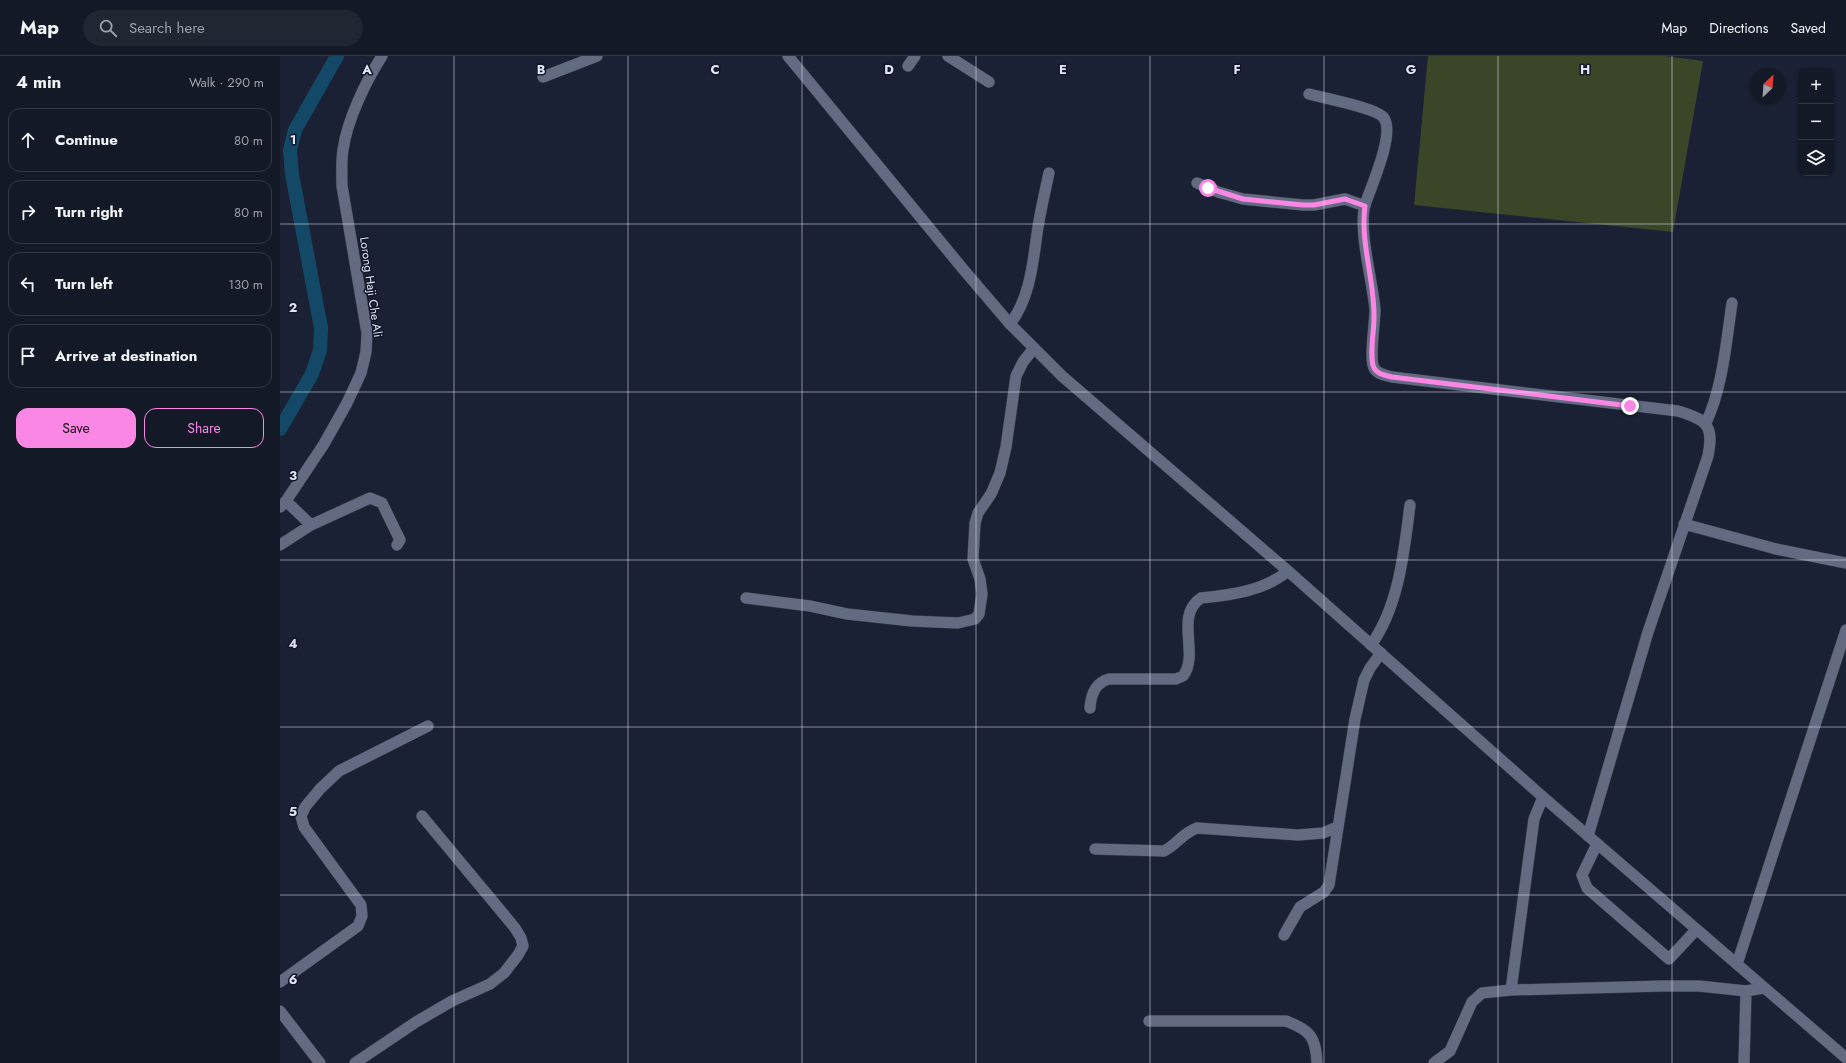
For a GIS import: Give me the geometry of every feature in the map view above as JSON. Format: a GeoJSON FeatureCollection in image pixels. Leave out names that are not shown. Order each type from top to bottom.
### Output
{"type":"FeatureCollection","features":[{"type":"Feature","properties":{"kind":"street","name":"Lorong Haji Che Ali"},"geometry":{"type":"LineString","coordinates":[[283,504],[324,444],[347,403],[361,373],[366,352],[367,332],[342,186],[342,166],[343,149],[348,131],[357,107],[382,56]]}},
{"type":"Feature","properties":{"kind":"street"},"geometry":{"type":"LineString","coordinates":[[542,77],[597,56]]}},
{"type":"Feature","properties":{"kind":"street"},"geometry":{"type":"LineString","coordinates":[[788,56],[1010,324],[1062,376],[1288,571],[1592,840],[1846,1058]]}},
{"type":"Feature","properties":{"kind":"street"},"geometry":{"type":"LineString","coordinates":[[908,66],[915,56]]}},
{"type":"Feature","properties":{"kind":"street"},"geometry":{"type":"LineString","coordinates":[[948,56],[988,82]]}},
{"type":"Feature","properties":{"kind":"street"},"geometry":{"type":"LineString","coordinates":[[1309,94],[1370,110],[1383,117],[1387,131],[1384,146],[1365,206],[1364,229],[1374,311],[1373,367],[1377,372],[1392,377],[1678,411],[1696,417],[1706,423],[1710,431],[1708,456],[1648,632],[1582,875],[1587,888],[1669,959],[1696,930]]}},
{"type":"Feature","properties":{"kind":"street"},"geometry":{"type":"LineString","coordinates":[[1010,324],[1018,314],[1023,303],[1032,268],[1049,173]]}},
{"type":"Feature","properties":{"kind":"street"},"geometry":{"type":"LineString","coordinates":[[1197,183],[1218,192],[1243,199],[1314,205],[1345,199],[1365,206]]}},
{"type":"Feature","properties":{"kind":"street"},"geometry":{"type":"LineString","coordinates":[[1706,423],[1712,410],[1718,389],[1724,360],[1732,303]]}},
{"type":"Feature","properties":{"kind":"street"},"geometry":{"type":"LineString","coordinates":[[746,598],[810,606],[847,614],[912,621],[958,623],[975,619],[979,614],[982,594],[980,578],[973,559],[975,523],[978,513],[991,494],[1000,473],[1016,376],[1023,362],[1034,348]]}},
{"type":"Feature","properties":{"kind":"street"},"geometry":{"type":"LineString","coordinates":[[280,545],[311,526],[370,498],[382,503],[400,540],[397,545]]}},
{"type":"Feature","properties":{"kind":"street"},"geometry":{"type":"LineString","coordinates":[[283,504],[311,526]]}},
{"type":"Feature","properties":{"kind":"street"},"geometry":{"type":"LineString","coordinates":[[1371,644],[1385,621],[1396,586],[1406,543],[1410,505]]}},
{"type":"Feature","properties":{"kind":"street"},"geometry":{"type":"LineString","coordinates":[[1684,524],[1776,549],[1846,563]]}},
{"type":"Feature","properties":{"kind":"street"},"geometry":{"type":"LineString","coordinates":[[1090,708],[1091,696],[1095,687],[1101,681],[1109,679],[1176,679],[1183,676],[1189,664],[1187,625],[1194,602],[1201,598],[1254,589],[1280,578],[1288,571]]}},
{"type":"Feature","properties":{"kind":"street"},"geometry":{"type":"LineString","coordinates":[[1737,964],[1846,630]]}},
{"type":"Feature","properties":{"kind":"street"},"geometry":{"type":"LineString","coordinates":[[1284,936],[1300,907],[1324,892],[1329,885],[1355,719],[1364,680],[1370,668],[1381,653]]}},
{"type":"Feature","properties":{"kind":"street"},"geometry":{"type":"LineString","coordinates":[[280,982],[358,926],[362,916],[361,905],[304,827],[301,816],[305,807],[320,788],[339,771],[428,726]]}},
{"type":"Feature","properties":{"kind":"street"},"geometry":{"type":"LineString","coordinates":[[1511,990],[1534,819],[1543,797]]}},
{"type":"Feature","properties":{"kind":"street"},"geometry":{"type":"LineString","coordinates":[[355,1063],[416,1022],[452,1001],[490,984],[504,973],[523,946],[521,938],[515,928],[422,816]]}},
{"type":"Feature","properties":{"kind":"street"},"geometry":{"type":"LineString","coordinates":[[1095,849],[1164,852],[1174,846],[1186,832],[1197,828],[1298,835],[1323,833],[1337,827]]}},
{"type":"Feature","properties":{"kind":"street"},"geometry":{"type":"LineString","coordinates":[[1434,1063],[1450,1052],[1472,1002],[1482,993],[1511,990],[1699,986],[1746,991],[1764,988]]}},
{"type":"Feature","properties":{"kind":"street"},"geometry":{"type":"LineString","coordinates":[[1744,1063],[1746,991]]}},
{"type":"Feature","properties":{"kind":"street"},"geometry":{"type":"LineString","coordinates":[[280,1011],[320,1063]]}},
{"type":"Feature","properties":{"kind":"street"},"geometry":{"type":"LineString","coordinates":[[1149,1021],[1286,1021],[1300,1026],[1309,1033],[1315,1042],[1316,1063]]}},
{"type":"Feature","properties":{"kind":"green space"},"geometry":{"type":"Polygon","coordinates":[[[1428,56],[1664,56],[1703,61],[1673,232],[1414,205],[1428,56]]]}},
{"type":"Feature","properties":{"kind":"waterway"},"geometry":{"type":"LineString","coordinates":[[280,429],[312,374],[320,350],[321,328],[292,174],[290,150],[295,130],[337,56]]}},
{"type":"Feature","properties":{"kind":"route"},"geometry":{"type":"LineString","coordinates":[[1208,188],[1243,199],[1303,205],[1314,205],[1345,199],[1365,206],[1364,229],[1374,311],[1373,367],[1377,372],[1392,377],[1630,406]]}}]}
